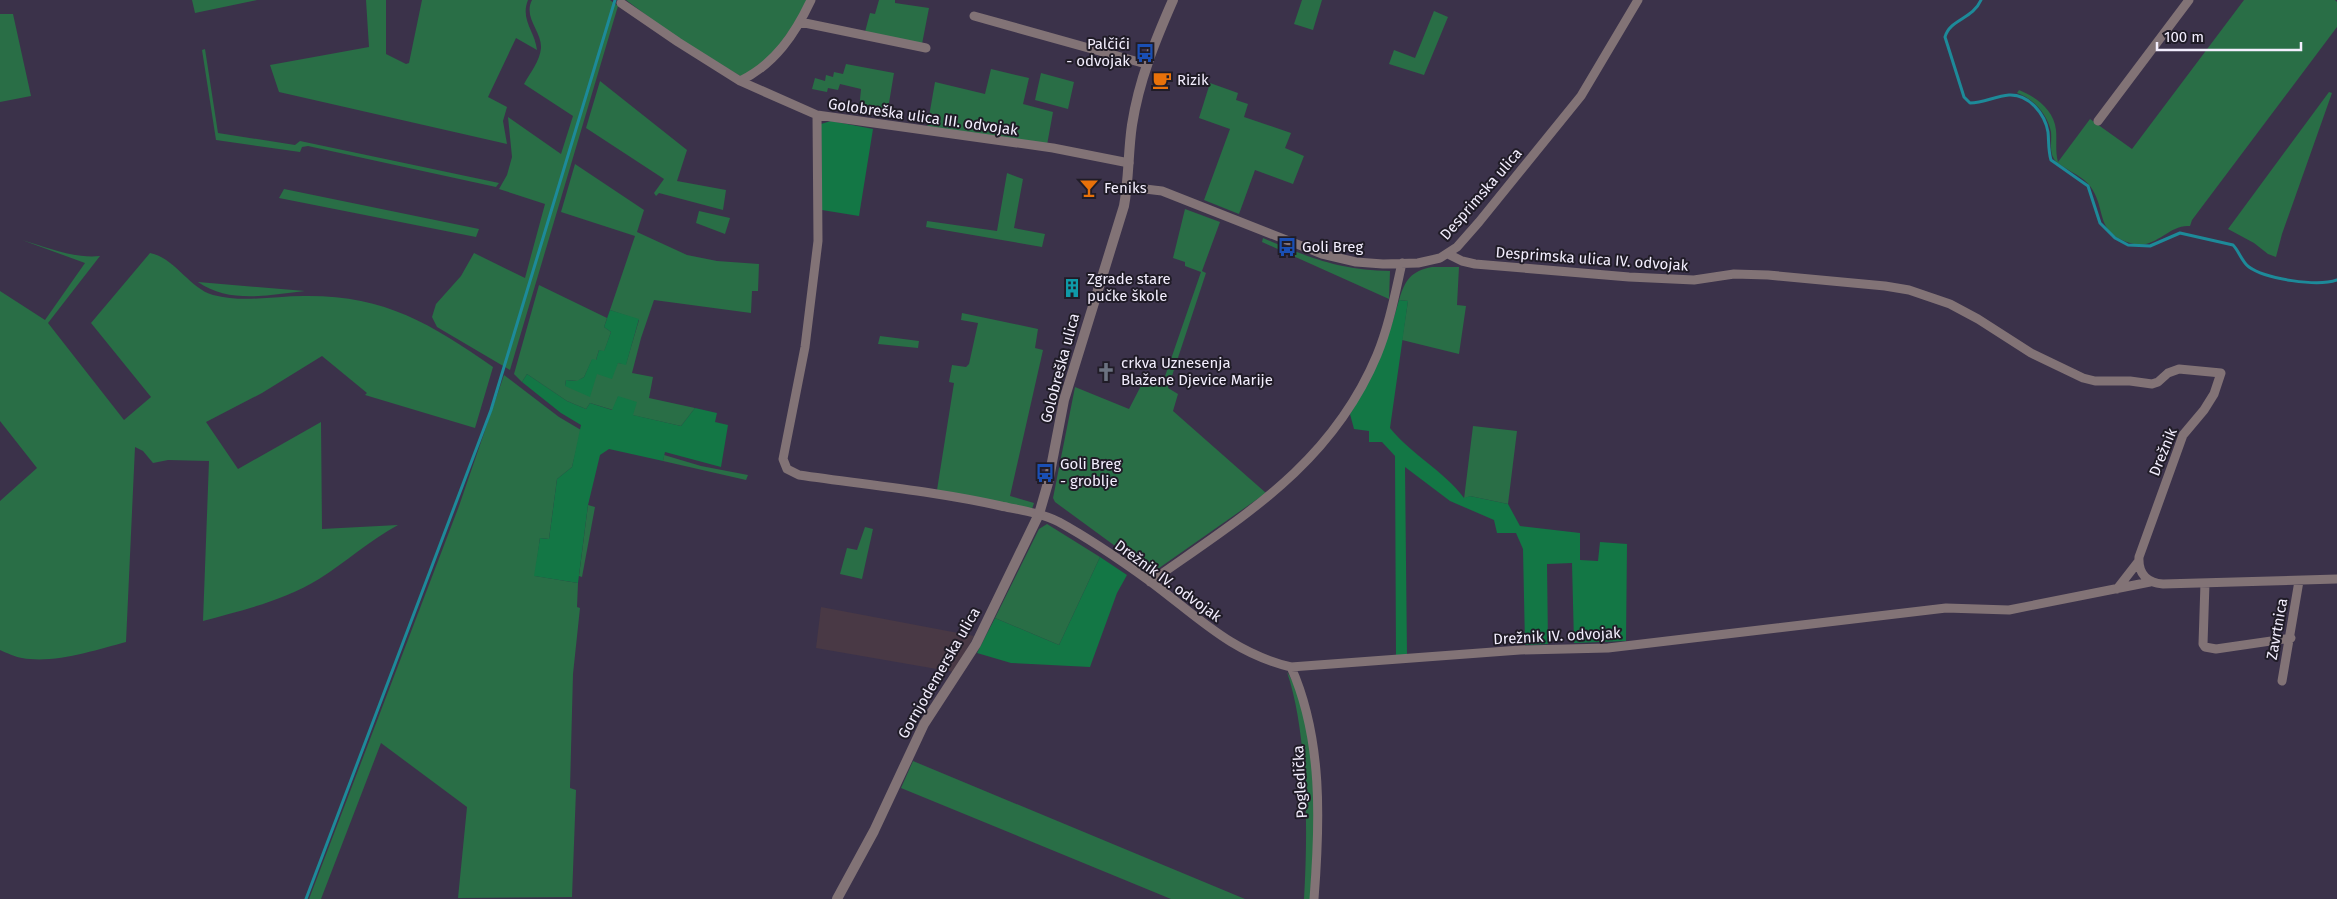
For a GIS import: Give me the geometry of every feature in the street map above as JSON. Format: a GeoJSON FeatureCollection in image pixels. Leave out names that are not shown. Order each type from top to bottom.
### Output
{"type":"FeatureCollection","features":[{"type":"Feature","properties":{"kind":"street"},"geometry":{"type":"LineString","coordinates":[[740,81],[766,65],[800,22],[811,0]]}},
{"type":"Feature","properties":{"kind":"street","name":"Golobreška ulica"},"geometry":{"type":"LineString","coordinates":[[1039,514],[1048,483],[1064,400],[1124,206],[1128,187],[1132,125],[1146,64],[1173,0]]}},
{"type":"Feature","properties":{"kind":"street","name":"Desprimska ulica"},"geometry":{"type":"LineString","coordinates":[[1128,187],[1162,191],[1322,254],[1356,262],[1402,263],[1432,261],[1448,254],[1479,222],[1581,96],[1638,0]]}},
{"type":"Feature","properties":{"kind":"street"},"geometry":{"type":"LineString","coordinates":[[2098,121],[2189,0]]}},
{"type":"Feature","properties":{"kind":"street","name":"Golobreška ulica III. odvojak"},"geometry":{"type":"LineString","coordinates":[[621,3],[684,47],[740,81],[817,115],[1053,148],[1129,164]]}},
{"type":"Feature","properties":{"kind":"street"},"geometry":{"type":"LineString","coordinates":[[974,16],[1146,64]]}},
{"type":"Feature","properties":{"kind":"street"},"geometry":{"type":"LineString","coordinates":[[800,22],[926,48]]}},
{"type":"Feature","properties":{"kind":"street","name":"Drežnik IV. odvojak"},"geometry":{"type":"LineString","coordinates":[[817,115],[818,241],[805,347],[783,459],[784,466],[791,472],[799,475],[929,491],[1039,514],[1058,521],[1150,582],[1227,641],[1270,662],[1291,668],[1520,650],[1608,648],[1946,608],[2009,610],[2150,582]]}},
{"type":"Feature","properties":{"kind":"street","name":"Desprimska ulica IV. odvojak"},"geometry":{"type":"LineString","coordinates":[[1448,254],[1462,261],[1475,264],[1629,277],[1694,280],[1734,274],[1768,275],[1858,282],[1908,290],[1962,310],[2031,353],[2068,372],[2083,378],[2103,381]]}},
{"type":"Feature","properties":{"kind":"street"},"geometry":{"type":"LineString","coordinates":[[1150,582],[1266,499],[1315,453],[1354,399],[1378,353],[1390,314],[1402,263]]}},
{"type":"Feature","properties":{"kind":"street","name":"Drežnik"},"geometry":{"type":"LineString","coordinates":[[2103,381],[2152,384],[2158,382],[2168,373],[2179,369],[2221,373],[2214,394],[2204,410],[2183,435],[2138,562]]}},
{"type":"Feature","properties":{"kind":"street","name":"Gornjodemerska ulica"},"geometry":{"type":"LineString","coordinates":[[837,899],[874,831],[924,724],[976,644],[1039,514]]}},
{"type":"Feature","properties":{"kind":"street"},"geometry":{"type":"LineString","coordinates":[[2138,562],[2140,570],[2150,582],[2163,584],[2337,579]]}},
{"type":"Feature","properties":{"kind":"street"},"geometry":{"type":"LineString","coordinates":[[2117,589],[2138,562]]}},
{"type":"Feature","properties":{"kind":"street","name":"Zavrtnica"},"geometry":{"type":"LineString","coordinates":[[2282,681],[2291,638],[2299,581]]}},
{"type":"Feature","properties":{"kind":"street"},"geometry":{"type":"LineString","coordinates":[[2205,583],[2203,644],[2205,647],[2216,649],[2291,638]]}},
{"type":"Feature","properties":{"kind":"street","name":"Pogledička"},"geometry":{"type":"LineString","coordinates":[[1291,668],[1302,692],[1314,754],[1316,832],[1314,899]]}},
{"type":"Feature","properties":{"kind":"shaded area"},"geometry":{"type":"Polygon","coordinates":[[[821,607],[974,636],[954,672],[816,648],[821,607]]]}},
{"type":"Feature","properties":{"kind":"green space"},"geometry":{"type":"Polygon","coordinates":[[[192,0],[257,0],[195,13],[192,0]]]}},
{"type":"Feature","properties":{"kind":"green space"},"geometry":{"type":"Polygon","coordinates":[[[366,0],[386,0],[386,54],[406,64],[409,63],[422,0],[528,0],[526,7],[527,20],[537,50],[516,38],[488,97],[507,107],[503,121],[507,144],[279,92],[270,65],[369,47],[366,0]]]}},
{"type":"Feature","properties":{"kind":"green space"},"geometry":{"type":"Polygon","coordinates":[[[532,0],[610,0],[618,6],[510,370],[437,327],[432,317],[436,304],[461,276],[474,253],[525,278],[545,204],[499,189],[507,175],[512,157],[508,117],[561,154],[573,116],[524,84],[537,62],[541,48],[539,36],[531,19],[530,7],[532,0]]]}},
{"type":"Feature","properties":{"kind":"green space"},"geometry":{"type":"Polygon","coordinates":[[[626,0],[807,1],[796,22],[770,57],[742,77],[678,39],[626,0]]]}},
{"type":"Feature","properties":{"kind":"green space"},"geometry":{"type":"Polygon","coordinates":[[[879,0],[895,0],[895,3],[929,8],[922,44],[865,32],[870,13],[875,14],[879,0]]]}},
{"type":"Feature","properties":{"kind":"green space"},"geometry":{"type":"Polygon","coordinates":[[[1302,0],[1322,0],[1313,30],[1294,24],[1302,0]]]}},
{"type":"Feature","properties":{"kind":"green space"},"geometry":{"type":"Polygon","coordinates":[[[2244,0],[2335,0],[2337,2],[2337,27],[2192,220],[2190,226],[2182,226],[2142,245],[2121,240],[2107,228],[2099,204],[2090,186],[2057,162],[2052,156],[2051,132],[2047,119],[2034,103],[2017,93],[2019,90],[2032,96],[2052,116],[2056,130],[2058,162],[2090,119],[2132,149],[2244,0]]]}},
{"type":"Feature","properties":{"kind":"green space"},"geometry":{"type":"Polygon","coordinates":[[[1434,11],[1448,17],[1424,75],[1389,64],[1394,50],[1415,58],[1434,11]]]}},
{"type":"Feature","properties":{"kind":"green space"},"geometry":{"type":"Polygon","coordinates":[[[0,14],[13,14],[31,96],[0,102],[0,14]]]}},
{"type":"Feature","properties":{"kind":"green space"},"geometry":{"type":"Polygon","coordinates":[[[205,49],[218,133],[295,145],[300,141],[499,183],[496,187],[308,146],[302,147],[300,152],[216,140],[202,50],[205,49]]]}},
{"type":"Feature","properties":{"kind":"green space"},"geometry":{"type":"Polygon","coordinates":[[[846,64],[894,73],[887,115],[859,110],[861,89],[840,84],[838,90],[828,88],[827,92],[812,89],[815,78],[825,81],[826,75],[833,77],[834,72],[843,74],[846,64]]]}},
{"type":"Feature","properties":{"kind":"green space"},"geometry":{"type":"Polygon","coordinates":[[[991,69],[1029,78],[1023,104],[1053,112],[1047,145],[927,128],[935,82],[985,94],[991,69]]]}},
{"type":"Feature","properties":{"kind":"green space"},"geometry":{"type":"Polygon","coordinates":[[[1041,73],[1074,82],[1068,109],[1035,100],[1041,73]]]}},
{"type":"Feature","properties":{"kind":"green space"},"geometry":{"type":"Polygon","coordinates":[[[600,81],[687,150],[677,181],[726,190],[723,210],[659,193],[656,196],[654,193],[664,179],[586,128],[600,81]]]}},
{"type":"Feature","properties":{"kind":"green space"},"geometry":{"type":"Polygon","coordinates":[[[1210,83],[1238,93],[1236,100],[1248,104],[1244,117],[1291,133],[1285,148],[1304,156],[1293,184],[1255,170],[1239,214],[1204,200],[1230,129],[1199,118],[1210,83]]]}},
{"type":"Feature","properties":{"kind":"green space"},"geometry":{"type":"Polygon","coordinates":[[[2329,92],[2332,93],[2282,234],[2276,257],[2228,229],[2329,92]]]}},
{"type":"Feature","properties":{"kind":"green space"},"geometry":{"type":"Polygon","coordinates":[[[831,121],[873,129],[859,216],[822,210],[821,124],[831,121]]]}},
{"type":"Feature","properties":{"kind":"green space"},"geometry":{"type":"Polygon","coordinates":[[[575,164],[644,210],[637,232],[687,255],[717,261],[759,264],[758,291],[752,291],[751,313],[654,300],[632,373],[653,377],[649,398],[695,408],[681,426],[632,415],[618,397],[613,410],[590,403],[586,409],[567,401],[527,374],[522,382],[514,374],[539,285],[607,318],[604,327],[611,332],[604,352],[599,350],[596,360],[592,360],[584,377],[579,380],[618,363],[626,364],[639,320],[610,310],[635,236],[561,212],[575,164]],[[566,380],[565,386],[577,381],[566,380]]]}},
{"type":"Feature","properties":{"kind":"green space"},"geometry":{"type":"Polygon","coordinates":[[[1007,173],[1023,179],[1014,228],[1045,234],[1042,247],[926,227],[927,221],[997,231],[1007,173]]]}},
{"type":"Feature","properties":{"kind":"green space"},"geometry":{"type":"Polygon","coordinates":[[[284,189],[479,229],[476,237],[279,198],[284,189]]]}},
{"type":"Feature","properties":{"kind":"green space"},"geometry":{"type":"Polygon","coordinates":[[[1185,209],[1220,222],[1202,271],[1206,273],[1168,388],[1178,394],[1173,411],[1266,493],[1152,573],[1055,502],[1053,498],[1075,387],[1129,409],[1146,376],[1162,385],[1201,272],[1185,266],[1185,262],[1173,258],[1185,209]]]}},
{"type":"Feature","properties":{"kind":"green space"},"geometry":{"type":"Polygon","coordinates":[[[699,211],[730,218],[725,234],[696,223],[699,211]]]}},
{"type":"Feature","properties":{"kind":"green space"},"geometry":{"type":"Polygon","coordinates":[[[1263,238],[1325,262],[1355,268],[1390,271],[1389,299],[1262,242],[1263,238]]]}},
{"type":"Feature","properties":{"kind":"green space"},"geometry":{"type":"Polygon","coordinates":[[[22,240],[71,254],[100,256],[48,323],[124,420],[151,397],[91,323],[150,253],[167,261],[197,286],[213,295],[236,299],[304,296],[358,300],[382,306],[427,325],[493,367],[475,428],[365,395],[367,393],[322,356],[262,393],[206,422],[238,469],[321,422],[322,529],[398,525],[305,587],[263,604],[203,621],[209,461],[168,460],[153,463],[143,451],[135,447],[126,642],[61,658],[34,659],[8,654],[0,650],[0,501],[37,468],[0,421],[0,291],[45,320],[85,263],[22,240]]]}},
{"type":"Feature","properties":{"kind":"green space"},"geometry":{"type":"Polygon","coordinates":[[[1432,267],[1459,267],[1457,305],[1466,306],[1459,354],[1402,340],[1408,301],[1399,300],[1404,287],[1414,274],[1432,267]]]}},
{"type":"Feature","properties":{"kind":"green space"},"geometry":{"type":"Polygon","coordinates":[[[198,282],[305,291],[263,296],[236,296],[210,289],[198,282]]]}},
{"type":"Feature","properties":{"kind":"green space"},"geometry":{"type":"Polygon","coordinates":[[[1399,300],[1408,301],[1390,428],[1408,447],[1447,479],[1464,498],[1470,496],[1508,504],[1520,526],[1580,533],[1580,560],[1598,561],[1600,542],[1627,544],[1626,641],[1574,643],[1572,563],[1547,564],[1548,644],[1525,645],[1523,549],[1516,533],[1497,533],[1494,520],[1450,501],[1405,467],[1407,656],[1396,657],[1395,456],[1382,442],[1369,442],[1369,431],[1354,429],[1350,414],[1379,359],[1399,300]]]}},
{"type":"Feature","properties":{"kind":"green space"},"geometry":{"type":"Polygon","coordinates":[[[610,310],[639,319],[626,365],[618,363],[612,379],[597,374],[590,397],[565,386],[566,380],[577,381],[584,377],[592,359],[596,360],[599,350],[604,351],[611,332],[604,327],[610,310]]]}},
{"type":"Feature","properties":{"kind":"green space"},"geometry":{"type":"Polygon","coordinates":[[[962,313],[1038,329],[1035,348],[1043,350],[1010,496],[1034,503],[1032,509],[937,490],[954,383],[949,382],[952,365],[966,367],[969,364],[978,323],[961,320],[962,313]]]}},
{"type":"Feature","properties":{"kind":"green space"},"geometry":{"type":"Polygon","coordinates":[[[880,336],[919,341],[918,348],[878,344],[880,336]]]}},
{"type":"Feature","properties":{"kind":"green space"},"geometry":{"type":"Polygon","coordinates":[[[527,374],[567,401],[586,409],[590,403],[612,410],[618,396],[637,402],[633,415],[681,426],[695,408],[717,413],[715,422],[728,425],[721,467],[665,452],[663,461],[609,449],[600,455],[588,505],[578,583],[534,576],[540,538],[549,539],[557,479],[572,467],[581,425],[561,413],[522,382],[527,374]]]}},
{"type":"Feature","properties":{"kind":"green space"},"geometry":{"type":"Polygon","coordinates":[[[504,375],[559,417],[581,430],[572,467],[557,479],[549,539],[540,538],[535,576],[578,583],[577,607],[580,608],[573,674],[570,788],[576,790],[572,897],[458,898],[467,807],[381,743],[321,899],[309,899],[459,506],[504,375]]]}},
{"type":"Feature","properties":{"kind":"green space"},"geometry":{"type":"Polygon","coordinates":[[[1473,426],[1517,431],[1508,504],[1470,496],[1464,499],[1473,426]]]}},
{"type":"Feature","properties":{"kind":"green space"},"geometry":{"type":"Polygon","coordinates":[[[664,455],[701,466],[748,475],[746,480],[663,461],[664,455]]]}},
{"type":"Feature","properties":{"kind":"green space"},"geometry":{"type":"Polygon","coordinates":[[[588,505],[595,507],[582,577],[579,576],[588,505]]]}},
{"type":"Feature","properties":{"kind":"green space"},"geometry":{"type":"Polygon","coordinates":[[[1047,524],[1100,557],[1059,645],[995,618],[1039,529],[1047,524]]]}},
{"type":"Feature","properties":{"kind":"green space"},"geometry":{"type":"Polygon","coordinates":[[[865,527],[873,529],[862,579],[840,574],[847,548],[857,550],[865,527]]]}},
{"type":"Feature","properties":{"kind":"green space"},"geometry":{"type":"Polygon","coordinates":[[[1100,557],[1127,575],[1117,593],[1090,667],[1011,663],[977,653],[995,618],[1059,645],[1100,557]]]}},
{"type":"Feature","properties":{"kind":"green space"},"geometry":{"type":"Polygon","coordinates":[[[1287,672],[1298,694],[1306,721],[1311,750],[1314,814],[1310,899],[1304,899],[1306,815],[1303,754],[1294,697],[1287,672]]]}},
{"type":"Feature","properties":{"kind":"green space"},"geometry":{"type":"Polygon","coordinates":[[[913,761],[1245,899],[1171,899],[901,788],[913,761]]]}},
{"type":"Feature","properties":{"kind":"waterway"},"geometry":{"type":"LineString","coordinates":[[306,899],[491,410],[615,0]]}},
{"type":"Feature","properties":{"kind":"waterway"},"geometry":{"type":"LineString","coordinates":[[1981,0],[1973,11],[1952,26],[1945,37],[1964,97],[1970,103],[2009,95],[2023,98],[2035,106],[2046,125],[2051,160],[2088,186],[2100,223],[2115,238],[2128,245],[2150,246],[2180,233],[2233,245],[2249,267],[2267,275],[2292,281],[2317,283],[2337,280]]}},
{"type":"Feature","properties":{"kind":"place","name":"Palčići - odvojak"},"geometry":{"type":"Point","coordinates":[1145,53]}},
{"type":"Feature","properties":{"kind":"place","name":"Rizik"},"geometry":{"type":"Point","coordinates":[1162,80]}},
{"type":"Feature","properties":{"kind":"place","name":"Feniks"},"geometry":{"type":"Point","coordinates":[1089,188]}},
{"type":"Feature","properties":{"kind":"place","name":"Goli Breg"},"geometry":{"type":"Point","coordinates":[1287,247]}},
{"type":"Feature","properties":{"kind":"place","name":"Zgrade stare pučke škole"},"geometry":{"type":"Point","coordinates":[1072,288]}},
{"type":"Feature","properties":{"kind":"place","name":"crkva Uznesenja Blažene Djevice Marije"},"geometry":{"type":"Point","coordinates":[1106,372]}},
{"type":"Feature","properties":{"kind":"place","name":"Goli Breg - groblje"},"geometry":{"type":"Point","coordinates":[1045,473]}}]}
